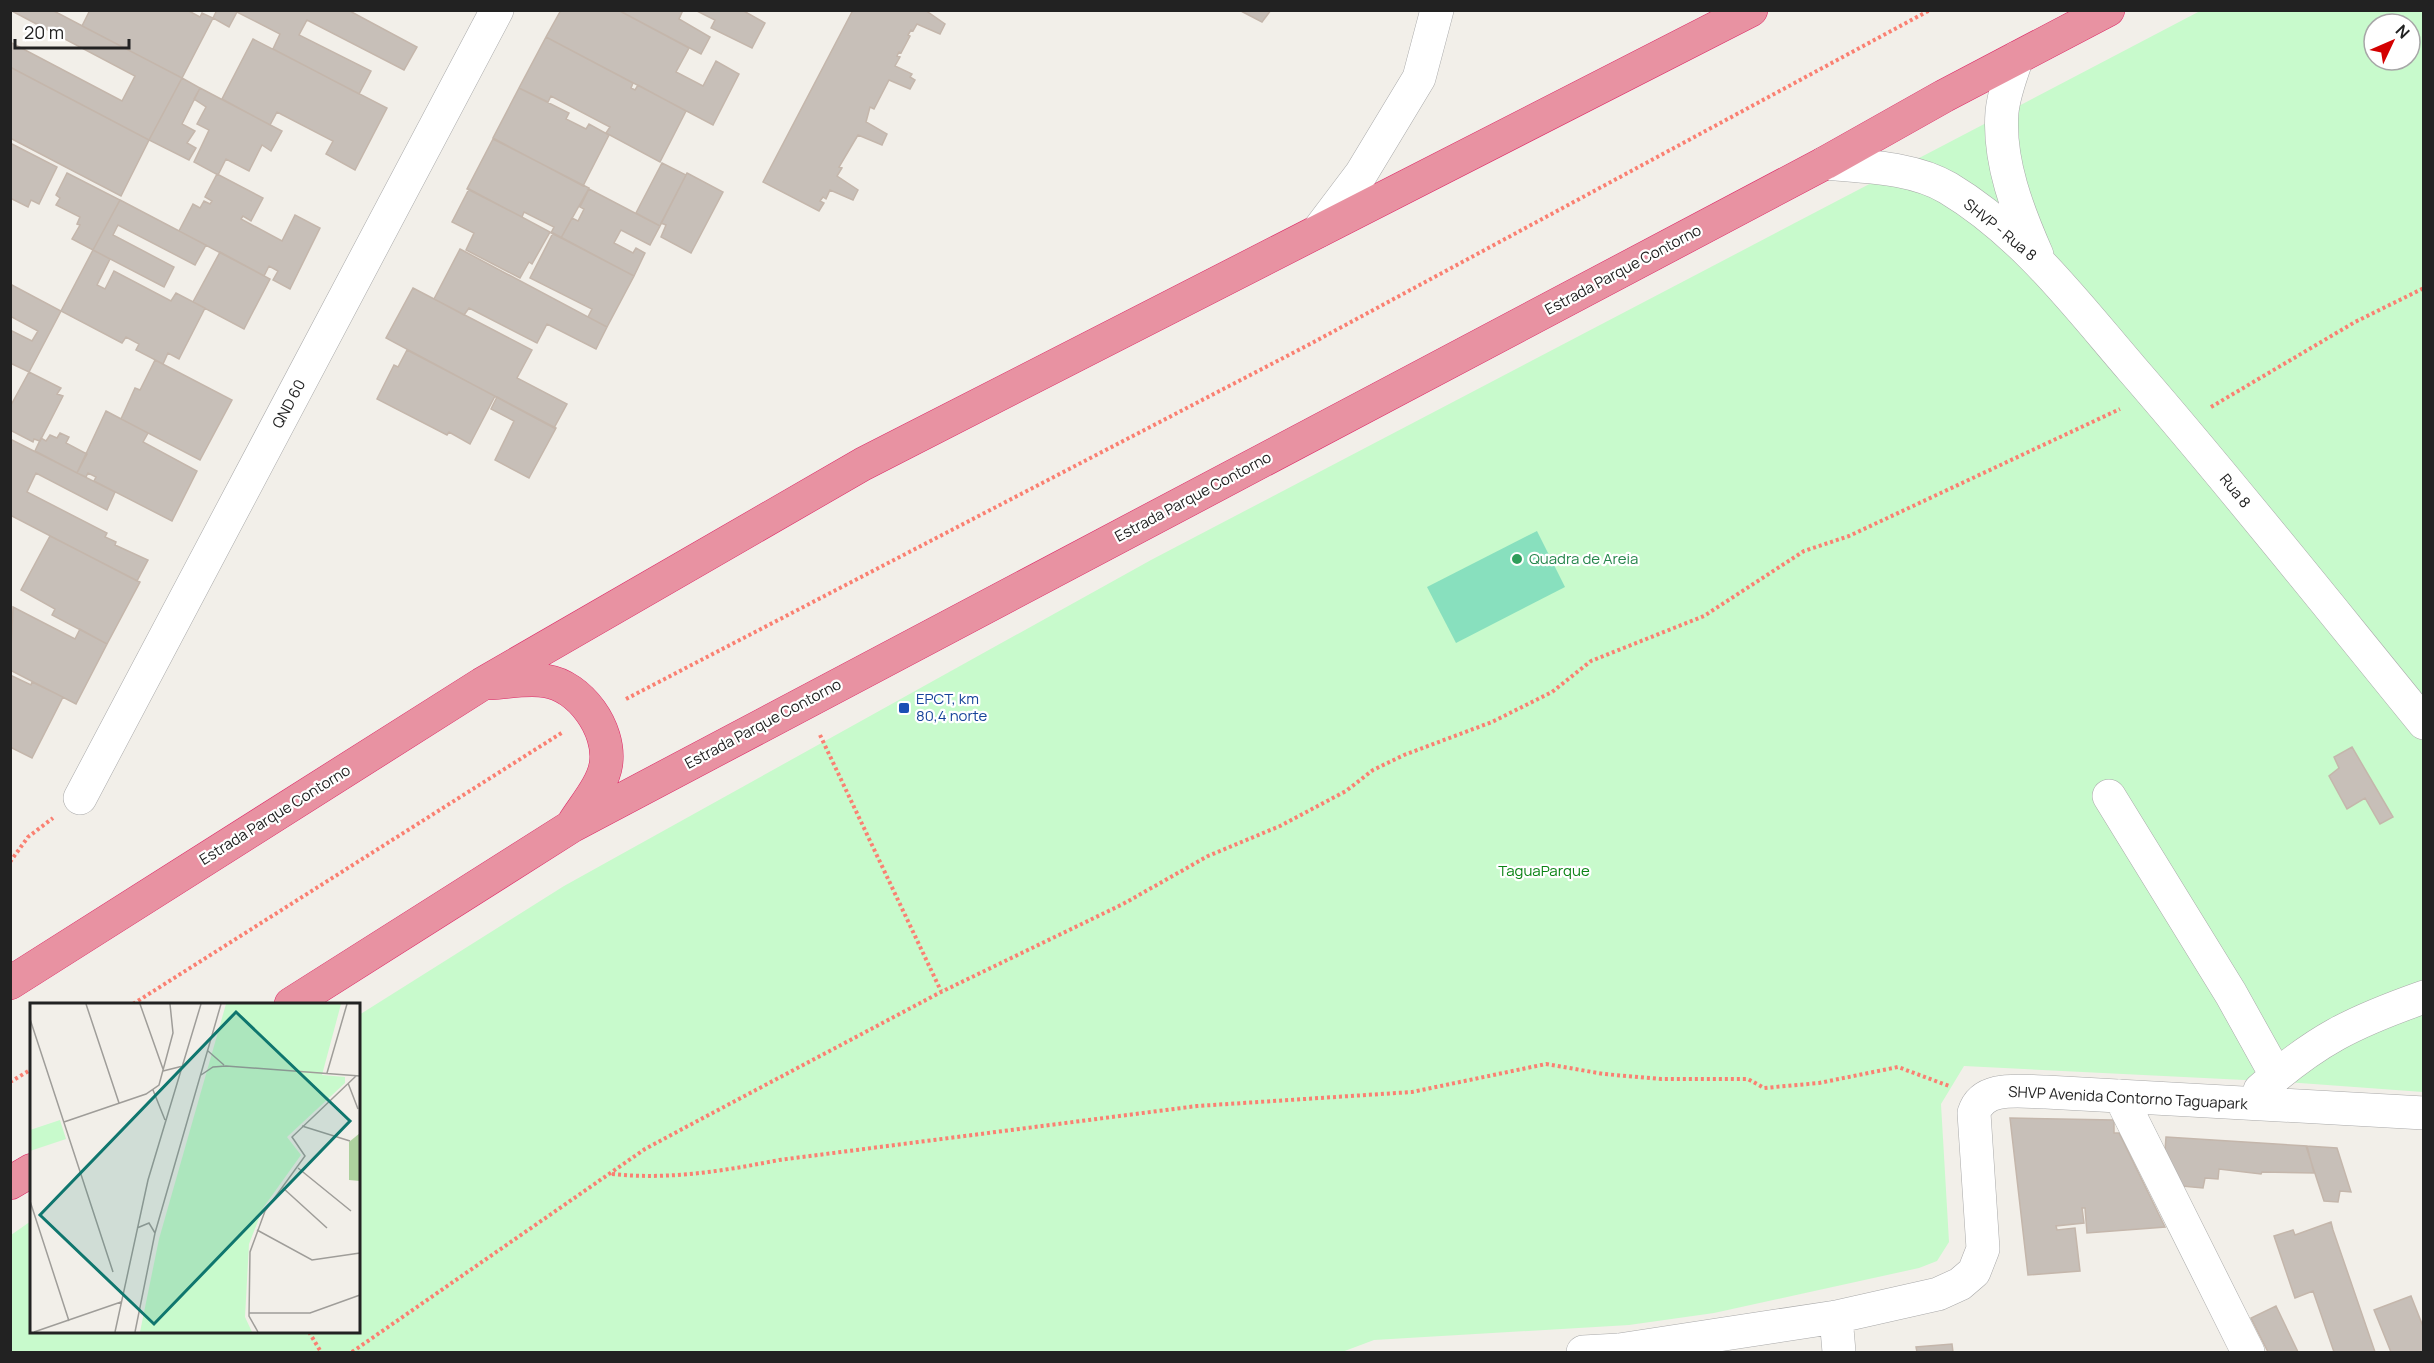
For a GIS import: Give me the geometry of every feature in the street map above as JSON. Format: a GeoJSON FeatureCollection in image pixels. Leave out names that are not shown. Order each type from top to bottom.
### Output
{"type":"FeatureCollection","features":[{"type":"Feature","properties":{"kind":"highway","name":"Estrada Parque Contorno"},"geometry":{"type":"LineString","coordinates":[[10,983],[482,684],[863,464],[1751,10]]}},
{"type":"Feature","properties":{"kind":"highway","name":"Estrada Parque Contorno"},"geometry":{"type":"LineString","coordinates":[[294,1003],[572,826],[1825,163],[2108,10]]}},
{"type":"Feature","properties":{"kind":"highway"},"geometry":{"type":"LineString","coordinates":[[482,684],[533,680],[557,683],[582,701],[593,716],[606,745],[606,763],[599,782],[572,826]]}},
{"type":"Feature","properties":{"kind":"highway"},"geometry":{"type":"LineString","coordinates":[[10,1183],[30,1171]]}},
{"type":"Feature","properties":{"kind":"street","name":"QND 60"},"geometry":{"type":"LineString","coordinates":[[80,798],[497,10]]}},
{"type":"Feature","properties":{"kind":"street"},"geometry":{"type":"LineString","coordinates":[[1318,231],[1361,174],[1419,78],[1437,10]]}},
{"type":"Feature","properties":{"kind":"street","name":"SHVP - Rua 8"},"geometry":{"type":"LineString","coordinates":[[2017,58],[2002,111],[2002,143],[2023,222],[2041,263]]}},
{"type":"Feature","properties":{"kind":"street","name":"SHVP - Rua 8"},"geometry":{"type":"LineString","coordinates":[[1825,163],[1915,174],[1948,188],[2002,228],[2041,263]]}},
{"type":"Feature","properties":{"kind":"street","name":"Rua 8"},"geometry":{"type":"LineString","coordinates":[[2041,263],[2182,426],[2424,723]]}},
{"type":"Feature","properties":{"kind":"street"},"geometry":{"type":"LineString","coordinates":[[2109,796],[2231,994],[2276,1075]]}},
{"type":"Feature","properties":{"kind":"street"},"geometry":{"type":"LineString","coordinates":[[2245,1103],[2301,1055],[2345,1027],[2424,996]]}},
{"type":"Feature","properties":{"kind":"street","name":"SHVP Avenida Contorno Taguapark"},"geometry":{"type":"LineString","coordinates":[[1982,1099],[2001,1092],[2120,1096],[2424,1113]]}},
{"type":"Feature","properties":{"kind":"street"},"geometry":{"type":"LineString","coordinates":[[2120,1096],[2248,1353]]}},
{"type":"Feature","properties":{"kind":"street"},"geometry":{"type":"LineString","coordinates":[[1582,1353],[1619,1351],[1836,1317],[1938,1294],[1960,1284],[1974,1272],[1983,1249],[1984,1230],[1974,1118],[1976,1107],[1982,1099]]}},
{"type":"Feature","properties":{"kind":"street"},"geometry":{"type":"LineString","coordinates":[[1836,1317],[1839,1353]]}},
{"type":"Feature","properties":{"kind":"path"},"geometry":{"type":"LineString","coordinates":[[136,1003],[558,735],[1312,343],[1930,10]]}},
{"type":"Feature","properties":{"kind":"path"},"geometry":{"type":"LineString","coordinates":[[2182,426],[2355,322],[2424,288]]}},
{"type":"Feature","properties":{"kind":"path"},"geometry":{"type":"LineString","coordinates":[[352,1353],[645,1149],[676,1132],[941,992],[1123,904],[1208,856],[1280,826],[1346,791],[1373,770],[1404,755],[1492,722],[1552,692],[1591,661],[1704,616],[1804,552],[1849,536],[2130,405]]}},
{"type":"Feature","properties":{"kind":"path"},"geometry":{"type":"LineString","coordinates":[[804,702],[941,992]]}},
{"type":"Feature","properties":{"kind":"path"},"geometry":{"type":"LineString","coordinates":[[10,862],[28,837],[80,798]]}},
{"type":"Feature","properties":{"kind":"path"},"geometry":{"type":"LineString","coordinates":[[612,1174],[651,1178],[717,1172],[779,1160],[1197,1106],[1412,1092],[1546,1064],[1604,1074],[1661,1079],[1748,1079],[1764,1088],[1819,1083],[1898,1067],[1982,1099]]}},
{"type":"Feature","properties":{"kind":"path"},"geometry":{"type":"LineString","coordinates":[[10,1082],[30,1070]]}},
{"type":"Feature","properties":{"kind":"path"},"geometry":{"type":"LineString","coordinates":[[310,1333],[321,1353]]}},
{"type":"Feature","properties":{"kind":"green space","name":"TaguaParque"},"geometry":{"type":"Polygon","coordinates":[[[2200,11],[2423,11],[2423,1092],[2285,1082],[1964,1066],[1941,1104],[1949,1242],[1937,1261],[1919,1268],[1714,1313],[1629,1325],[1374,1340],[1342,1352],[11,1352],[11,1235],[30,1222],[30,1333],[360,1333],[360,1014],[564,886],[1151,560],[2200,11]]]}},
{"type":"Feature","properties":{"kind":"green space","name":"Quadra de Areia"},"geometry":{"type":"Polygon","coordinates":[[[1537,531],[1565,587],[1456,643],[1427,587],[1537,531]]]}},
{"type":"Feature","properties":{"kind":"building"},"geometry":{"type":"Polygon","coordinates":[[[10,10],[52,10],[182,78],[149,140],[10,67],[10,42],[122,101],[135,76],[10,10]]]}},
{"type":"Feature","properties":{"kind":"building"},"geometry":{"type":"Polygon","coordinates":[[[90,10],[187,10],[200,17],[202,13],[213,18],[182,78],[82,26],[90,10]]]}},
{"type":"Feature","properties":{"kind":"building"},"geometry":{"type":"Polygon","coordinates":[[[217,10],[348,10],[417,47],[404,70],[307,20],[299,35],[371,71],[359,94],[273,49],[280,34],[237,12],[229,27],[213,18],[217,10]]]}},
{"type":"Feature","properties":{"kind":"building"},"geometry":{"type":"Polygon","coordinates":[[[561,10],[618,10],[689,48],[676,72],[703,86],[716,61],[739,74],[713,125],[546,37],[561,10]]]}},
{"type":"Feature","properties":{"kind":"building"},"geometry":{"type":"Polygon","coordinates":[[[618,10],[683,10],[679,19],[710,37],[701,54],[618,10]]]}},
{"type":"Feature","properties":{"kind":"building"},"geometry":{"type":"Polygon","coordinates":[[[695,10],[742,10],[765,23],[752,48],[711,28],[715,20],[695,10]]]}},
{"type":"Feature","properties":{"kind":"building"},"geometry":{"type":"Polygon","coordinates":[[[853,10],[925,10],[945,24],[940,34],[917,24],[913,31],[911,30],[901,53],[899,52],[897,56],[900,57],[895,66],[912,74],[910,77],[915,80],[910,89],[889,80],[874,109],[870,107],[866,122],[887,134],[882,145],[858,135],[839,167],[842,168],[837,176],[858,190],[853,200],[830,190],[826,199],[823,197],[820,201],[824,203],[819,211],[763,182],[853,10]]]}},
{"type":"Feature","properties":{"kind":"building"},"geometry":{"type":"Polygon","coordinates":[[[1239,10],[1271,10],[1262,22],[1239,10]]]}},
{"type":"Feature","properties":{"kind":"building"},"geometry":{"type":"Polygon","coordinates":[[[546,37],[633,83],[631,88],[635,90],[638,85],[686,111],[660,162],[606,133],[610,127],[551,96],[548,102],[519,88],[546,37]]]}},
{"type":"Feature","properties":{"kind":"building"},"geometry":{"type":"Polygon","coordinates":[[[253,39],[387,108],[355,170],[326,154],[333,141],[277,112],[270,125],[222,99],[253,39]]]}},
{"type":"Feature","properties":{"kind":"building"},"geometry":{"type":"Polygon","coordinates":[[[10,67],[149,140],[121,196],[10,138],[10,67]]]}},
{"type":"Feature","properties":{"kind":"building"},"geometry":{"type":"Polygon","coordinates":[[[182,78],[200,88],[182,124],[195,131],[187,143],[196,148],[189,160],[149,140],[182,78]]]}},
{"type":"Feature","properties":{"kind":"building"},"geometry":{"type":"Polygon","coordinates":[[[200,88],[282,131],[271,151],[262,145],[249,171],[226,159],[218,175],[194,162],[209,130],[197,124],[206,107],[194,99],[200,88]]]}},
{"type":"Feature","properties":{"kind":"building"},"geometry":{"type":"Polygon","coordinates":[[[519,88],[569,113],[566,119],[586,129],[589,124],[609,135],[583,186],[493,138],[519,88]]]}},
{"type":"Feature","properties":{"kind":"building"},"geometry":{"type":"Polygon","coordinates":[[[493,139],[589,188],[561,238],[551,233],[554,227],[524,212],[522,217],[467,189],[493,139]]]}},
{"type":"Feature","properties":{"kind":"building"},"geometry":{"type":"Polygon","coordinates":[[[10,143],[57,167],[39,204],[31,200],[28,207],[10,198],[10,143]]]}},
{"type":"Feature","properties":{"kind":"building"},"geometry":{"type":"Polygon","coordinates":[[[662,163],[686,175],[660,226],[636,213],[662,163]]]}},
{"type":"Feature","properties":{"kind":"building"},"geometry":{"type":"Polygon","coordinates":[[[67,173],[120,200],[93,250],[72,239],[80,225],[77,224],[80,217],[56,205],[60,198],[56,195],[67,173]]]}},
{"type":"Feature","properties":{"kind":"building"},"geometry":{"type":"Polygon","coordinates":[[[687,173],[723,192],[691,253],[661,237],[666,225],[661,223],[687,173]]]}},
{"type":"Feature","properties":{"kind":"building"},"geometry":{"type":"Polygon","coordinates":[[[217,174],[263,198],[251,221],[243,216],[241,219],[282,241],[295,215],[320,228],[290,289],[273,280],[278,271],[269,266],[264,276],[179,231],[193,204],[200,208],[204,201],[210,204],[212,201],[205,197],[217,174]]]}},
{"type":"Feature","properties":{"kind":"building"},"geometry":{"type":"Polygon","coordinates":[[[469,189],[550,232],[532,264],[529,262],[520,278],[466,250],[474,233],[452,222],[469,189]]]}},
{"type":"Feature","properties":{"kind":"building"},"geometry":{"type":"Polygon","coordinates":[[[589,189],[660,226],[650,245],[621,230],[614,243],[633,253],[636,248],[645,253],[634,276],[561,238],[572,218],[578,221],[584,209],[580,207],[589,189]]]}},
{"type":"Feature","properties":{"kind":"building"},"geometry":{"type":"Polygon","coordinates":[[[120,200],[206,245],[195,265],[118,225],[113,235],[174,267],[164,287],[93,250],[120,200]]]}},
{"type":"Feature","properties":{"kind":"building"},"geometry":{"type":"Polygon","coordinates":[[[553,233],[634,276],[607,327],[588,317],[592,309],[530,278],[553,233]]]}},
{"type":"Feature","properties":{"kind":"building"},"geometry":{"type":"Polygon","coordinates":[[[460,249],[607,327],[596,349],[547,324],[537,343],[469,308],[464,315],[434,299],[460,249]]]}},
{"type":"Feature","properties":{"kind":"building"},"geometry":{"type":"Polygon","coordinates":[[[93,250],[110,259],[97,285],[105,289],[114,271],[171,301],[176,293],[205,308],[179,359],[168,353],[163,364],[136,350],[139,344],[126,337],[122,343],[61,311],[93,250]]]}},
{"type":"Feature","properties":{"kind":"building"},"geometry":{"type":"Polygon","coordinates":[[[220,252],[270,279],[244,329],[193,302],[220,252]]]}},
{"type":"Feature","properties":{"kind":"building"},"geometry":{"type":"Polygon","coordinates":[[[10,284],[61,311],[29,372],[10,363],[10,330],[32,341],[38,331],[10,316],[10,284]]]}},
{"type":"Feature","properties":{"kind":"building"},"geometry":{"type":"Polygon","coordinates":[[[413,288],[532,350],[517,378],[567,404],[554,428],[386,338],[413,288]]]}},
{"type":"Feature","properties":{"kind":"building"},"geometry":{"type":"Polygon","coordinates":[[[407,350],[495,396],[470,444],[449,432],[447,435],[377,399],[394,365],[398,367],[407,350]]]}},
{"type":"Feature","properties":{"kind":"building"},"geometry":{"type":"Polygon","coordinates":[[[155,360],[232,400],[200,460],[121,419],[135,388],[140,390],[155,360]]]}},
{"type":"Feature","properties":{"kind":"building"},"geometry":{"type":"Polygon","coordinates":[[[29,372],[61,388],[57,394],[63,396],[40,441],[34,439],[33,442],[10,430],[10,407],[29,372]]]}},
{"type":"Feature","properties":{"kind":"building"},"geometry":{"type":"Polygon","coordinates":[[[497,397],[556,428],[529,478],[495,460],[514,421],[491,409],[497,397]]]}},
{"type":"Feature","properties":{"kind":"building"},"geometry":{"type":"Polygon","coordinates":[[[106,411],[148,433],[143,442],[197,471],[172,521],[94,481],[96,477],[88,473],[86,477],[77,473],[106,411]]]}},
{"type":"Feature","properties":{"kind":"building"},"geometry":{"type":"Polygon","coordinates":[[[60,433],[69,437],[66,443],[87,454],[77,473],[35,451],[41,438],[46,441],[50,435],[57,438],[60,433]]]}},
{"type":"Feature","properties":{"kind":"building"},"geometry":{"type":"Polygon","coordinates":[[[10,439],[115,492],[107,510],[36,473],[27,492],[107,533],[105,537],[116,542],[115,545],[148,560],[137,581],[10,515],[10,439]]]}},
{"type":"Feature","properties":{"kind":"building"},"geometry":{"type":"Polygon","coordinates":[[[50,536],[140,582],[107,644],[52,615],[55,609],[21,590],[50,536]]]}},
{"type":"Feature","properties":{"kind":"building"},"geometry":{"type":"Polygon","coordinates":[[[13,607],[75,639],[80,629],[107,644],[76,704],[10,670],[13,607]]]}},
{"type":"Feature","properties":{"kind":"building"},"geometry":{"type":"Polygon","coordinates":[[[10,675],[31,685],[32,682],[63,697],[32,758],[10,747],[10,675]]]}},
{"type":"Feature","properties":{"kind":"building"},"geometry":{"type":"Polygon","coordinates":[[[2352,747],[2393,817],[2380,824],[2365,798],[2347,809],[2329,776],[2339,768],[2334,757],[2352,747]]]}},
{"type":"Feature","properties":{"kind":"building"},"geometry":{"type":"Polygon","coordinates":[[[2010,1118],[2114,1120],[2114,1133],[2119,1133],[2165,1227],[2087,1233],[2085,1208],[2082,1208],[2084,1223],[2056,1226],[2057,1230],[2075,1228],[2080,1271],[2028,1275],[2010,1118]]]}},
{"type":"Feature","properties":{"kind":"building"},"geometry":{"type":"Polygon","coordinates":[[[2166,1137],[2307,1146],[2314,1173],[2262,1172],[2261,1174],[2219,1169],[2218,1179],[2205,1178],[2203,1188],[2171,1185],[2164,1165],[2166,1137]]]}},
{"type":"Feature","properties":{"kind":"building"},"geometry":{"type":"Polygon","coordinates":[[[2306,1146],[2337,1148],[2351,1192],[2340,1191],[2338,1202],[2324,1201],[2306,1146]]]}},
{"type":"Feature","properties":{"kind":"building"},"geometry":{"type":"Polygon","coordinates":[[[2331,1222],[2375,1352],[2334,1352],[2313,1291],[2295,1298],[2274,1236],[2293,1230],[2295,1235],[2331,1222]]]}},
{"type":"Feature","properties":{"kind":"building"},"geometry":{"type":"Polygon","coordinates":[[[2411,1296],[2424,1329],[2424,1352],[2391,1352],[2374,1310],[2411,1296]]]}},
{"type":"Feature","properties":{"kind":"building"},"geometry":{"type":"Polygon","coordinates":[[[2276,1306],[2298,1352],[2268,1352],[2251,1318],[2276,1306]]]}},
{"type":"Feature","properties":{"kind":"building"},"geometry":{"type":"Polygon","coordinates":[[[1952,1344],[1953,1352],[1917,1352],[1916,1347],[1952,1344]]]}},
{"type":"Feature","properties":{"kind":"place","name":"Quadra de Areia"},"geometry":{"type":"Point","coordinates":[1517,559]}},
{"type":"Feature","properties":{"kind":"place","name":"EPCT, km 80,4 norte"},"geometry":{"type":"Point","coordinates":[904,708]}}]}
